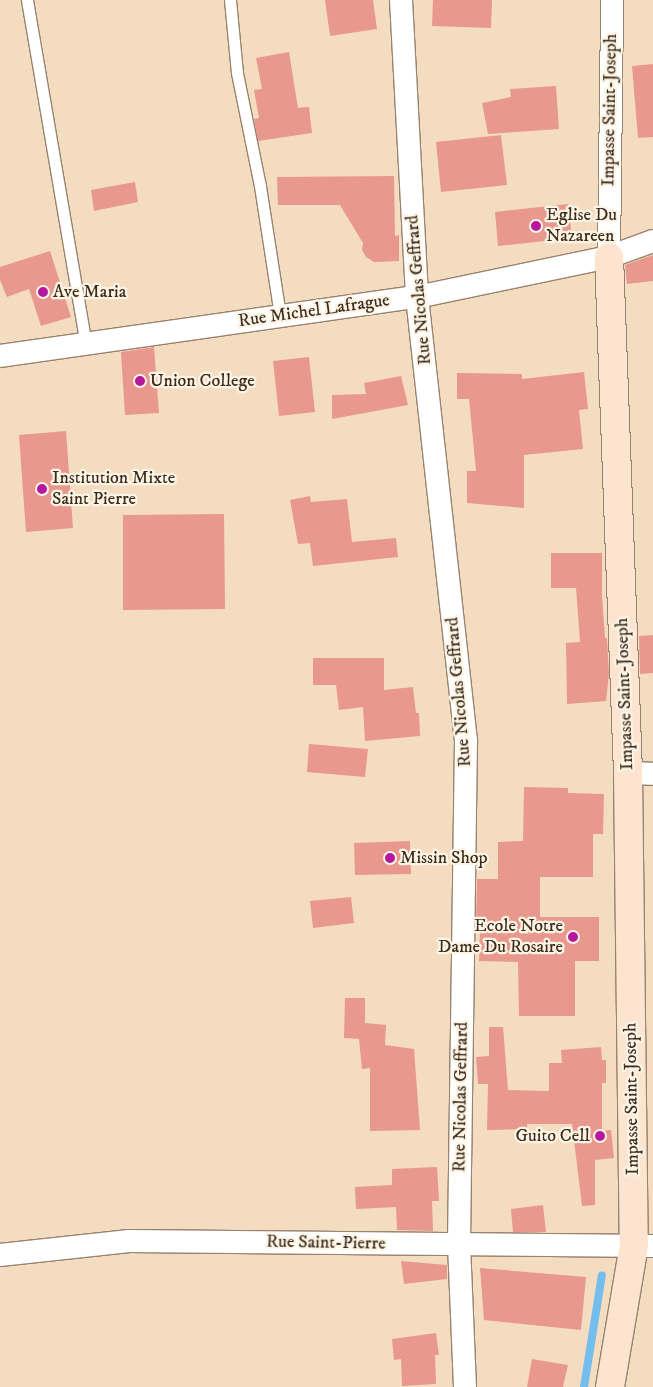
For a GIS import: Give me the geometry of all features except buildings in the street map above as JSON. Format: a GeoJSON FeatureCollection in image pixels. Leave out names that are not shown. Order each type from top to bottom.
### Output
{"type":"FeatureCollection","features":[{"type":"Feature","properties":{"kind":"street","name":"Rue Nicolas Geffrard"},"geometry":{"type":"LineString","coordinates":[[401,0],[417,297],[466,740],[459,1244],[465,1387]]}},
{"type":"Feature","properties":{"kind":"street","name":"Impasse Saint-Joseph"},"geometry":{"type":"LineString","coordinates":[[610,1387],[643,1245],[640,773],[609,256],[612,0]]}},
{"type":"Feature","properties":{"kind":"street","name":"Rue Michel Lafrague"},"geometry":{"type":"LineString","coordinates":[[0,356],[417,297],[609,256],[653,241]]}},
{"type":"Feature","properties":{"kind":"street","name":"Rue Saint-Pierre"},"geometry":{"type":"LineString","coordinates":[[0,1255],[129,1241],[643,1245]]}},
{"type":"Feature","properties":{"kind":"lane"},"geometry":{"type":"LineString","coordinates":[[27,0],[86,344]]}},
{"type":"Feature","properties":{"kind":"lane"},"geometry":{"type":"LineString","coordinates":[[230,0],[237,73],[260,186],[280,315]]}},
{"type":"Feature","properties":{"kind":"waterway"},"geometry":{"type":"LineString","coordinates":[[584,1387],[602,1275]]}},
{"type":"Feature","properties":{"kind":"place","name":"Eglise Du Nazareen"},"geometry":{"type":"Point","coordinates":[536,226]}},
{"type":"Feature","properties":{"kind":"place","name":"Ave Maria"},"geometry":{"type":"Point","coordinates":[43,292]}},
{"type":"Feature","properties":{"kind":"place","name":"Union College"},"geometry":{"type":"Point","coordinates":[140,381]}},
{"type":"Feature","properties":{"kind":"place","name":"Institution Mixte Saint Pierre"},"geometry":{"type":"Point","coordinates":[42,489]}},
{"type":"Feature","properties":{"kind":"place","name":"Missin Shop"},"geometry":{"type":"Point","coordinates":[390,858]}},
{"type":"Feature","properties":{"kind":"place","name":"Ecole Notre Dame Du Rosaire"},"geometry":{"type":"Point","coordinates":[573,937]}},
{"type":"Feature","properties":{"kind":"place","name":"Guito Cell"},"geometry":{"type":"Point","coordinates":[600,1136]}}]}
